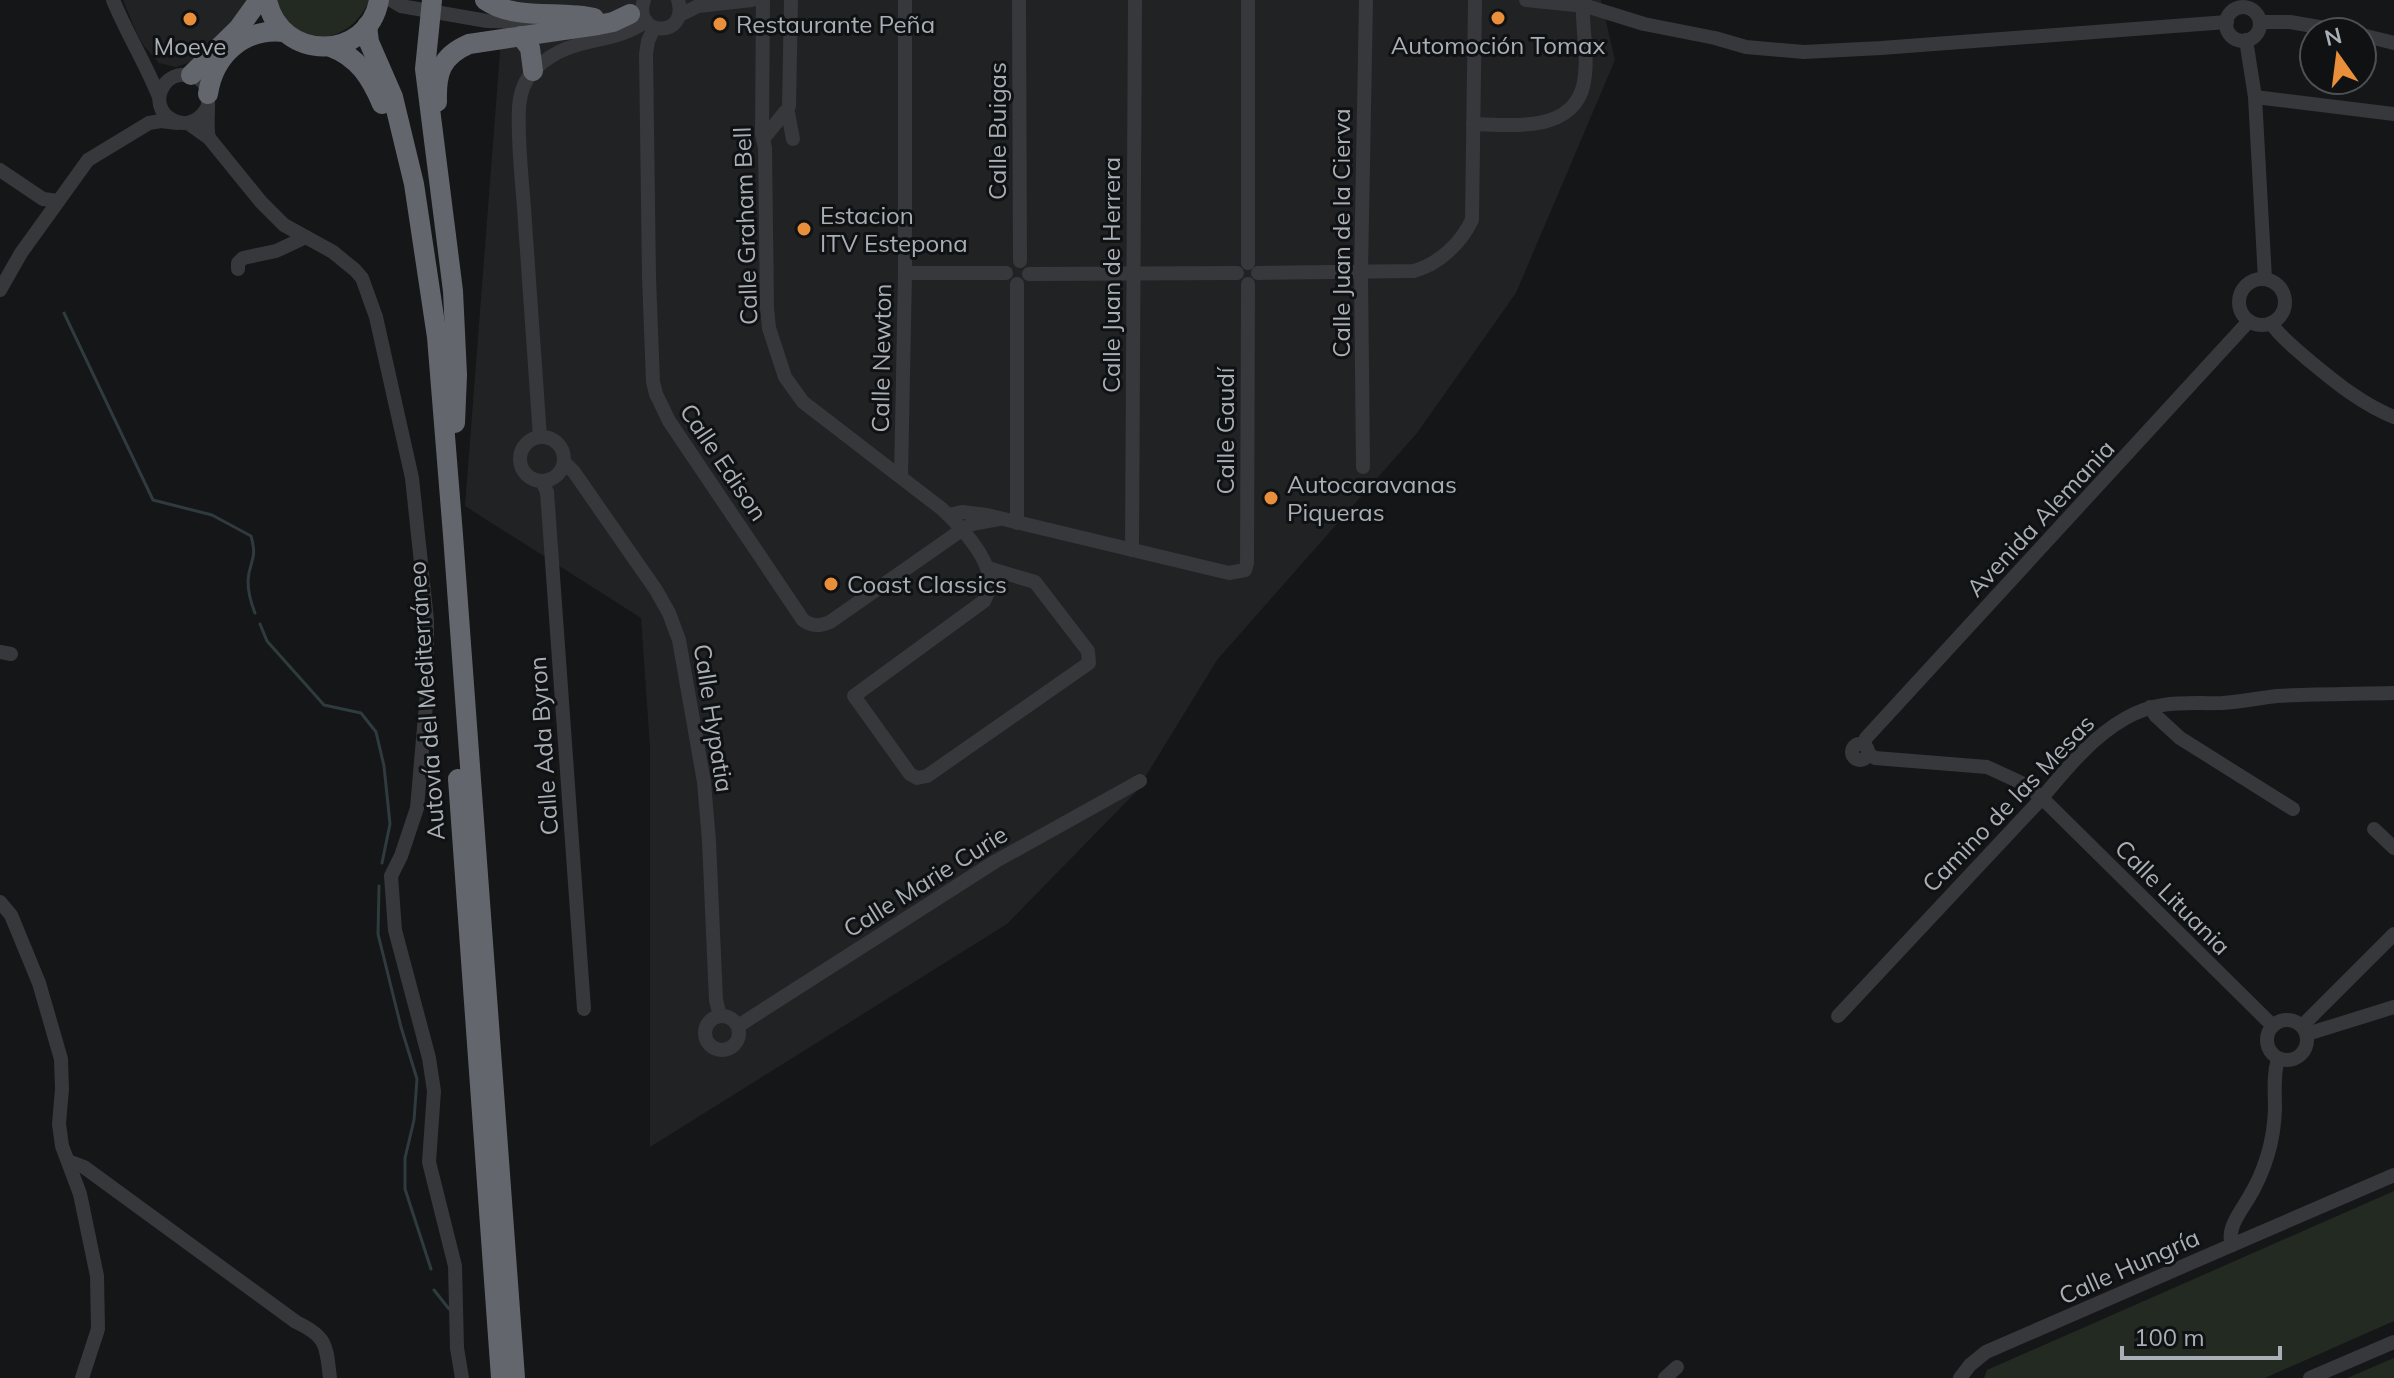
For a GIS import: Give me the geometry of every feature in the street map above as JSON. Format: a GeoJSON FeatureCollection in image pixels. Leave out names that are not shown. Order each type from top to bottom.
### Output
{"type":"FeatureCollection","features":[{"type":"Feature","properties":{"kind":"highway"},"geometry":{"type":"LineString","coordinates":[[184,75],[231,37],[259,0]]}},
{"type":"Feature","properties":{"kind":"highway"},"geometry":{"type":"LineString","coordinates":[[267,0],[273,18],[284,32],[301,42],[331,47],[356,36],[394,8],[425,69],[448,246]]}},
{"type":"Feature","properties":{"kind":"highway"},"geometry":{"type":"LineString","coordinates":[[485,0],[500,9],[594,18]]}},
{"type":"Feature","properties":{"kind":"highway","name":"Autovía del Mediterráneo"},"geometry":{"type":"LineString","coordinates":[[394,8],[369,42],[393,97],[401,126],[421,228],[437,337],[515,1378]]}},
{"type":"Feature","properties":{"kind":"highway"},"geometry":{"type":"LineString","coordinates":[[448,246],[447,190],[437,95],[442,66],[456,50],[469,44],[598,25],[643,15]]}},
{"type":"Feature","properties":{"kind":"highway"},"geometry":{"type":"LineString","coordinates":[[208,101],[214,70],[232,47],[255,33],[284,32]]}},
{"type":"Feature","properties":{"kind":"highway"},"geometry":{"type":"LineString","coordinates":[[521,36],[530,48],[533,71]]}},
{"type":"Feature","properties":{"kind":"highway","name":"Autovía del Mediterráneo"},"geometry":{"type":"LineString","coordinates":[[331,47],[359,64],[382,103],[406,205],[423,324],[501,1378]]}},
{"type":"Feature","properties":{"kind":"highway","name":"Autovía del Mediterráneo"},"geometry":{"type":"LineString","coordinates":[[448,246],[457,375],[453,535]]}},
{"type":"Feature","properties":{"kind":"street"},"geometry":{"type":"LineString","coordinates":[[113,0],[169,119],[209,138],[261,202],[284,225],[349,264],[362,278],[376,317],[412,478],[427,620],[427,693],[417,808],[391,876],[395,930],[429,1058],[434,1091],[429,1162],[455,1266],[457,1348],[462,1378]]}},
{"type":"Feature","properties":{"kind":"street"},"geometry":{"type":"LineString","coordinates":[[394,8],[525,23],[643,15],[661,29],[673,25],[679,7],[752,0]]}},
{"type":"Feature","properties":{"kind":"street","name":"Calle Graham Bell"},"geometry":{"type":"LineString","coordinates":[[763,0],[767,308],[769,328],[785,377],[803,402],[949,515],[963,529],[988,568]]}},
{"type":"Feature","properties":{"kind":"street"},"geometry":{"type":"LineString","coordinates":[[791,0],[787,106],[793,139]]}},
{"type":"Feature","properties":{"kind":"street","name":"Calle Newton"},"geometry":{"type":"LineString","coordinates":[[901,477],[905,0]]}},
{"type":"Feature","properties":{"kind":"street","name":"Calle Buigas"},"geometry":{"type":"LineString","coordinates":[[1019,0],[1020,261]]}},
{"type":"Feature","properties":{"kind":"street","name":"Calle Juan de Herrera"},"geometry":{"type":"LineString","coordinates":[[1132,550],[1135,0]]}},
{"type":"Feature","properties":{"kind":"street","name":"Calle Gaudí"},"geometry":{"type":"LineString","coordinates":[[1132,550],[1229,573],[1245,570],[1247,563],[1248,0]]}},
{"type":"Feature","properties":{"kind":"street","name":"Calle Juan de la Cierva"},"geometry":{"type":"LineString","coordinates":[[1363,467],[1361,272],[1366,0]]}},
{"type":"Feature","properties":{"kind":"street"},"geometry":{"type":"LineString","coordinates":[[1029,274],[1404,272],[1434,263],[1459,240],[1472,220],[1475,0]]}},
{"type":"Feature","properties":{"kind":"street"},"geometry":{"type":"LineString","coordinates":[[1526,0],[1583,6]]}},
{"type":"Feature","properties":{"kind":"street"},"geometry":{"type":"LineString","coordinates":[[1567,0],[1644,24],[1715,38],[1759,39],[1853,49],[2227,22]]}},
{"type":"Feature","properties":{"kind":"street"},"geometry":{"type":"LineString","coordinates":[[1473,124],[1520,125],[1551,120],[1563,116],[1573,107],[1585,75],[1583,6]]}},
{"type":"Feature","properties":{"kind":"street"},"geometry":{"type":"LineString","coordinates":[[2260,11],[2257,34],[2246,40],[2233,37],[2227,22],[2230,13],[2242,7],[2260,11],[2298,23]]}},
{"type":"Feature","properties":{"kind":"street"},"geometry":{"type":"LineString","coordinates":[[540,437],[519,107],[523,88],[533,71],[554,53],[573,45],[630,31],[643,15]]}},
{"type":"Feature","properties":{"kind":"street","name":"Calle Edison"},"geometry":{"type":"LineString","coordinates":[[643,15],[648,41],[649,290],[653,382],[669,421],[803,620],[809,624],[830,622],[963,529]]}},
{"type":"Feature","properties":{"kind":"street"},"geometry":{"type":"LineString","coordinates":[[2246,40],[2255,97],[2265,279]]}},
{"type":"Feature","properties":{"kind":"street"},"geometry":{"type":"LineString","coordinates":[[143,60],[202,82],[208,101],[206,122],[209,138]]}},
{"type":"Feature","properties":{"kind":"street"},"geometry":{"type":"LineString","coordinates":[[149,123],[160,102],[164,84],[184,75]]}},
{"type":"Feature","properties":{"kind":"street"},"geometry":{"type":"LineString","coordinates":[[763,90],[787,106]]}},
{"type":"Feature","properties":{"kind":"street"},"geometry":{"type":"LineString","coordinates":[[2255,97],[2394,114]]}},
{"type":"Feature","properties":{"kind":"street"},"geometry":{"type":"LineString","coordinates":[[0,290],[21,253],[88,160],[149,123],[198,120],[208,101]]}},
{"type":"Feature","properties":{"kind":"street"},"geometry":{"type":"LineString","coordinates":[[763,139],[787,106]]}},
{"type":"Feature","properties":{"kind":"street"},"geometry":{"type":"LineString","coordinates":[[0,170],[43,199],[58,201]]}},
{"type":"Feature","properties":{"kind":"street"},"geometry":{"type":"LineString","coordinates":[[238,269],[238,263],[243,258],[276,251],[306,237]]}},
{"type":"Feature","properties":{"kind":"street"},"geometry":{"type":"LineString","coordinates":[[905,273],[1012,278],[1024,282],[1029,274],[1028,267],[1020,261],[1009,265],[1012,278],[1017,523]]}},
{"type":"Feature","properties":{"kind":"street"},"geometry":{"type":"LineString","coordinates":[[2265,279],[2278,285],[2285,299],[2282,313],[2271,323],[2260,325],[2249,321],[2239,307],[2239,298],[2248,283],[2265,279]]}},
{"type":"Feature","properties":{"kind":"street","name":"Avenida Alemania"},"geometry":{"type":"LineString","coordinates":[[1867,750],[1866,738],[2249,321]]}},
{"type":"Feature","properties":{"kind":"street"},"geometry":{"type":"LineString","coordinates":[[2271,323],[2292,346],[2338,384],[2374,409],[2394,417]]}},
{"type":"Feature","properties":{"kind":"street"},"geometry":{"type":"LineString","coordinates":[[546,437],[558,443],[564,462],[556,476],[542,481],[534,480],[523,471],[519,456],[526,443],[546,437]]}},
{"type":"Feature","properties":{"kind":"street","name":"Calle Hypatia"},"geometry":{"type":"LineString","coordinates":[[564,462],[656,590],[679,640],[704,782],[716,1000],[720,1016]]}},
{"type":"Feature","properties":{"kind":"street","name":"Calle Ada Byron"},"geometry":{"type":"LineString","coordinates":[[542,481],[547,492],[584,1009]]}},
{"type":"Feature","properties":{"kind":"street"},"geometry":{"type":"LineString","coordinates":[[949,515],[962,512],[999,519],[1132,550]]}},
{"type":"Feature","properties":{"kind":"street"},"geometry":{"type":"LineString","coordinates":[[963,529],[972,524],[999,519]]}},
{"type":"Feature","properties":{"kind":"street"},"geometry":{"type":"LineString","coordinates":[[988,568],[1035,582],[1088,651],[1089,663],[927,776],[917,778],[910,774],[854,696],[984,601],[990,588],[988,568]]}},
{"type":"Feature","properties":{"kind":"street","name":"Camino de las Mesas"},"geometry":{"type":"LineString","coordinates":[[1838,1016],[2064,771],[2100,735],[2126,718],[2150,707],[2172,703],[2394,693]]}},
{"type":"Feature","properties":{"kind":"street"},"geometry":{"type":"LineString","coordinates":[[2150,707],[2162,723],[2180,738],[2293,809]]}},
{"type":"Feature","properties":{"kind":"street","name":"Calle Lituania"},"geometry":{"type":"LineString","coordinates":[[1867,750],[1875,758],[1987,767],[2024,784],[2042,798],[2273,1026]]}},
{"type":"Feature","properties":{"kind":"street","name":"Calle Marie Curie"},"geometry":{"type":"LineString","coordinates":[[738,1026],[996,861],[1140,781]]}},
{"type":"Feature","properties":{"kind":"street"},"geometry":{"type":"LineString","coordinates":[[2374,829],[2394,848]]}},
{"type":"Feature","properties":{"kind":"street"},"geometry":{"type":"LineString","coordinates":[[0,902],[11,915],[39,983],[61,1059],[59,1124],[62,1146],[80,1194],[97,1276],[98,1329],[82,1378]]}},
{"type":"Feature","properties":{"kind":"street"},"geometry":{"type":"LineString","coordinates":[[2304,1030],[2394,934]]}},
{"type":"Feature","properties":{"kind":"street"},"geometry":{"type":"LineString","coordinates":[[2304,1030],[2394,1007]]}},
{"type":"Feature","properties":{"kind":"street"},"geometry":{"type":"LineString","coordinates":[[720,1016],[729,1017],[738,1026],[739,1038],[734,1046],[725,1050],[715,1049],[705,1038],[705,1029],[711,1020],[720,1016]]}},
{"type":"Feature","properties":{"kind":"street"},"geometry":{"type":"LineString","coordinates":[[2284,1020],[2297,1022],[2304,1030],[2308,1041],[2303,1053],[2292,1061],[2273,1055],[2267,1044],[2273,1026],[2284,1020]]}},
{"type":"Feature","properties":{"kind":"street","name":"Calle Hungría"},"geometry":{"type":"LineString","coordinates":[[1960,1378],[1986,1352],[2232,1245],[2230,1233],[2259,1179],[2272,1140],[2278,1059]]}},
{"type":"Feature","properties":{"kind":"street"},"geometry":{"type":"LineString","coordinates":[[68,1161],[84,1167],[296,1322],[313,1330],[324,1343],[330,1378]]}},
{"type":"Feature","properties":{"kind":"street"},"geometry":{"type":"LineString","coordinates":[[2232,1245],[2394,1175]]}},
{"type":"Feature","properties":{"kind":"street"},"geometry":{"type":"LineString","coordinates":[[2310,1378],[2394,1342]]}},
{"type":"Feature","properties":{"kind":"street"},"geometry":{"type":"LineString","coordinates":[[1665,1378],[1677,1367]]}},
{"type":"Feature","properties":{"kind":"shaded area"},"geometry":{"type":"Polygon","coordinates":[[[123,0],[250,0],[244,11],[197,60],[176,67],[159,63],[144,46],[123,0]]]}},
{"type":"Feature","properties":{"kind":"shaded area"},"geometry":{"type":"Polygon","coordinates":[[[275,0],[369,0],[354,23],[343,31],[318,38],[293,29],[282,16],[275,0]]]}},
{"type":"Feature","properties":{"kind":"shaded area"},"geometry":{"type":"Polygon","coordinates":[[[504,0],[1601,0],[1615,60],[1516,293],[1417,433],[1217,660],[1136,792],[1007,924],[650,1147],[650,747],[641,618],[465,506],[504,0]]]}},
{"type":"Feature","properties":{"kind":"shaded area"},"geometry":{"type":"Polygon","coordinates":[[[2394,1191],[2394,1321],[2265,1378],[1984,1378],[1987,1370],[2394,1191]]]}},
{"type":"Feature","properties":{"kind":"shaded area"},"geometry":{"type":"Polygon","coordinates":[[[2394,1358],[2394,1378],[2347,1378],[2394,1358]]]}},
{"type":"Feature","properties":{"kind":"waterway"},"geometry":{"type":"LineString","coordinates":[[64,313],[153,500],[212,515],[251,536],[253,556],[248,585],[255,613]]}},
{"type":"Feature","properties":{"kind":"waterway"},"geometry":{"type":"LineString","coordinates":[[260,624],[267,641],[324,705],[361,713],[376,732],[384,766],[390,824],[382,863]]}},
{"type":"Feature","properties":{"kind":"waterway"},"geometry":{"type":"LineString","coordinates":[[379,886],[378,934],[417,1079],[414,1120],[405,1158],[405,1189],[431,1269]]}},
{"type":"Feature","properties":{"kind":"waterway"},"geometry":{"type":"LineString","coordinates":[[434,1290],[449,1309]]}},
{"type":"Feature","properties":{"kind":"place","name":"Automoción Tomax"},"geometry":{"type":"Point","coordinates":[1498,18]}},
{"type":"Feature","properties":{"kind":"place","name":"Moeve"},"geometry":{"type":"Point","coordinates":[190,19]}},
{"type":"Feature","properties":{"kind":"place","name":"Restaurante Peña"},"geometry":{"type":"Point","coordinates":[720,24]}},
{"type":"Feature","properties":{"kind":"place","name":"Estacion ITV Estepona"},"geometry":{"type":"Point","coordinates":[804,229]}},
{"type":"Feature","properties":{"kind":"place","name":"Autocaravanas Piqueras"},"geometry":{"type":"Point","coordinates":[1271,498]}},
{"type":"Feature","properties":{"kind":"place","name":"Coast Classics"},"geometry":{"type":"Point","coordinates":[831,584]}}]}
